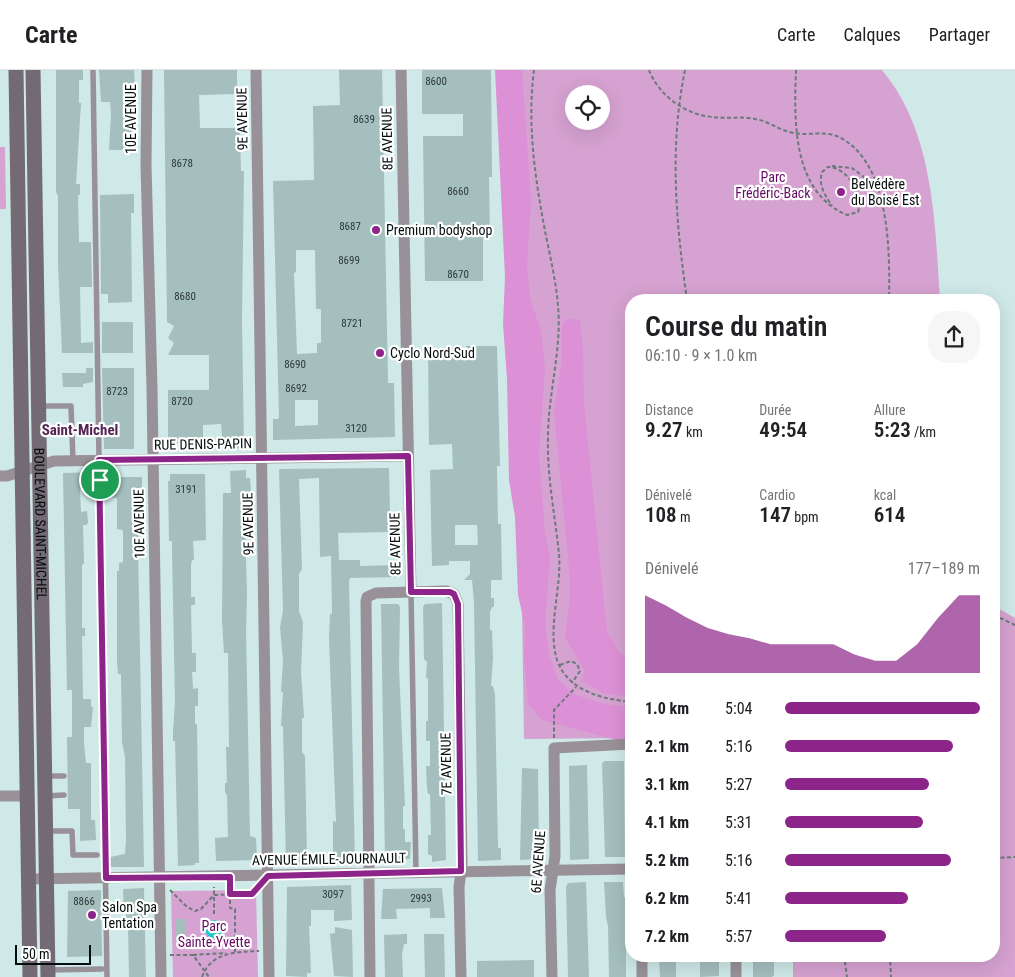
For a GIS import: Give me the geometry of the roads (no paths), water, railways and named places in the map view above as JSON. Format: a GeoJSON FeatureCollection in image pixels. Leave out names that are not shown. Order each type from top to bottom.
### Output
{"type":"FeatureCollection","features":[{"type":"Feature","properties":{"kind":"main road","name":"BOULEVARD SAINT-MICHEL"},"geometry":{"type":"LineString","coordinates":[[16,70],[30,977]]}},
{"type":"Feature","properties":{"kind":"main road","name":"BOULEVARD SAINT-MICHEL"},"geometry":{"type":"LineString","coordinates":[[33,70],[48,973]]}},
{"type":"Feature","properties":{"kind":"street","name":"10E AVENUE"},"geometry":{"type":"LineString","coordinates":[[147,70],[146,165],[163,882],[162,977]]}},
{"type":"Feature","properties":{"kind":"street","name":"9E AVENUE"},"geometry":{"type":"LineString","coordinates":[[256,70],[269,977]]}},
{"type":"Feature","properties":{"kind":"street","name":"8E AVENUE"},"geometry":{"type":"LineString","coordinates":[[370,977],[365,605],[368,597],[376,593],[411,592],[401,70]]}},
{"type":"Feature","properties":{"kind":"street","name":"RUE DENIS-PAPIN"},"geometry":{"type":"LineString","coordinates":[[0,476],[54,461],[408,456]]}},
{"type":"Feature","properties":{"kind":"street","name":"7E AVENUE"},"geometry":{"type":"LineString","coordinates":[[411,592],[450,592],[454,594],[458,604],[461,977]]}},
{"type":"Feature","properties":{"kind":"street","name":"6E AVENUE"},"geometry":{"type":"LineString","coordinates":[[552,977],[550,890],[555,856],[554,748],[625,744]]}},
{"type":"Feature","properties":{"kind":"street"},"geometry":{"type":"LineString","coordinates":[[0,796],[27,796]]}},
{"type":"Feature","properties":{"kind":"street","name":"AVENUE ÉMILE-JOURNAULT"},"geometry":{"type":"LineString","coordinates":[[28,879],[106,878],[163,882],[230,877],[368,873],[625,869]]}},
{"type":"Feature","properties":{"kind":"street"},"geometry":{"type":"LineString","coordinates":[[642,962],[642,977]]}},
{"type":"Feature","properties":{"kind":"street"},"geometry":{"type":"LineString","coordinates":[[736,962],[736,977]]}},
{"type":"Feature","properties":{"kind":"lane"},"geometry":{"type":"LineString","coordinates":[[93,70],[107,977]]}},
{"type":"Feature","properties":{"kind":"lane"},"geometry":{"type":"LineString","coordinates":[[39,406],[71,406],[72,461]]}},
{"type":"Feature","properties":{"kind":"lane"},"geometry":{"type":"LineString","coordinates":[[39,434],[72,433]]}},
{"type":"Feature","properties":{"kind":"lane"},"geometry":{"type":"LineString","coordinates":[[411,592],[416,872]]}},
{"type":"Feature","properties":{"kind":"lane"},"geometry":{"type":"LineString","coordinates":[[45,776],[64,776]]}},
{"type":"Feature","properties":{"kind":"lane"},"geometry":{"type":"LineString","coordinates":[[45,796],[64,796]]}},
{"type":"Feature","properties":{"kind":"lane"},"geometry":{"type":"LineString","coordinates":[[46,831],[72,831],[73,855],[97,855]]}},
{"type":"Feature","properties":{"kind":"lane"},"geometry":{"type":"LineString","coordinates":[[48,973],[102,969]]}},
{"type":"Feature","properties":{"kind":"water"},"geometry":{"type":"Polygon","coordinates":[[[214,920],[220,923],[223,929],[220,935],[214,938],[208,935],[205,929],[208,923],[214,920]]]}},
{"type":"Feature","properties":{"kind":"place","name":"Belvédère du Boisé Est"},"geometry":{"type":"Point","coordinates":[841,192]}},
{"type":"Feature","properties":{"kind":"place","name":"Premium bodyshop"},"geometry":{"type":"Point","coordinates":[376,230]}},
{"type":"Feature","properties":{"kind":"place","name":"Cyclo Nord-Sud"},"geometry":{"type":"Point","coordinates":[380,353]}},
{"type":"Feature","properties":{"kind":"place","name":"Salon Spa Tentation"},"geometry":{"type":"Point","coordinates":[92,915]}},
{"type":"Feature","properties":{"kind":"district","name":"Saint-Michel"},"geometry":{"type":"Point","coordinates":[80,430]}},
{"type":"Feature","properties":{"kind":"park label","name":"Parc Frédéric-Back"},"geometry":{"type":"Point","coordinates":[773,186]}},
{"type":"Feature","properties":{"kind":"park label","name":"Parc Sainte-Yvette"},"geometry":{"type":"Point","coordinates":[214,934]}}]}
